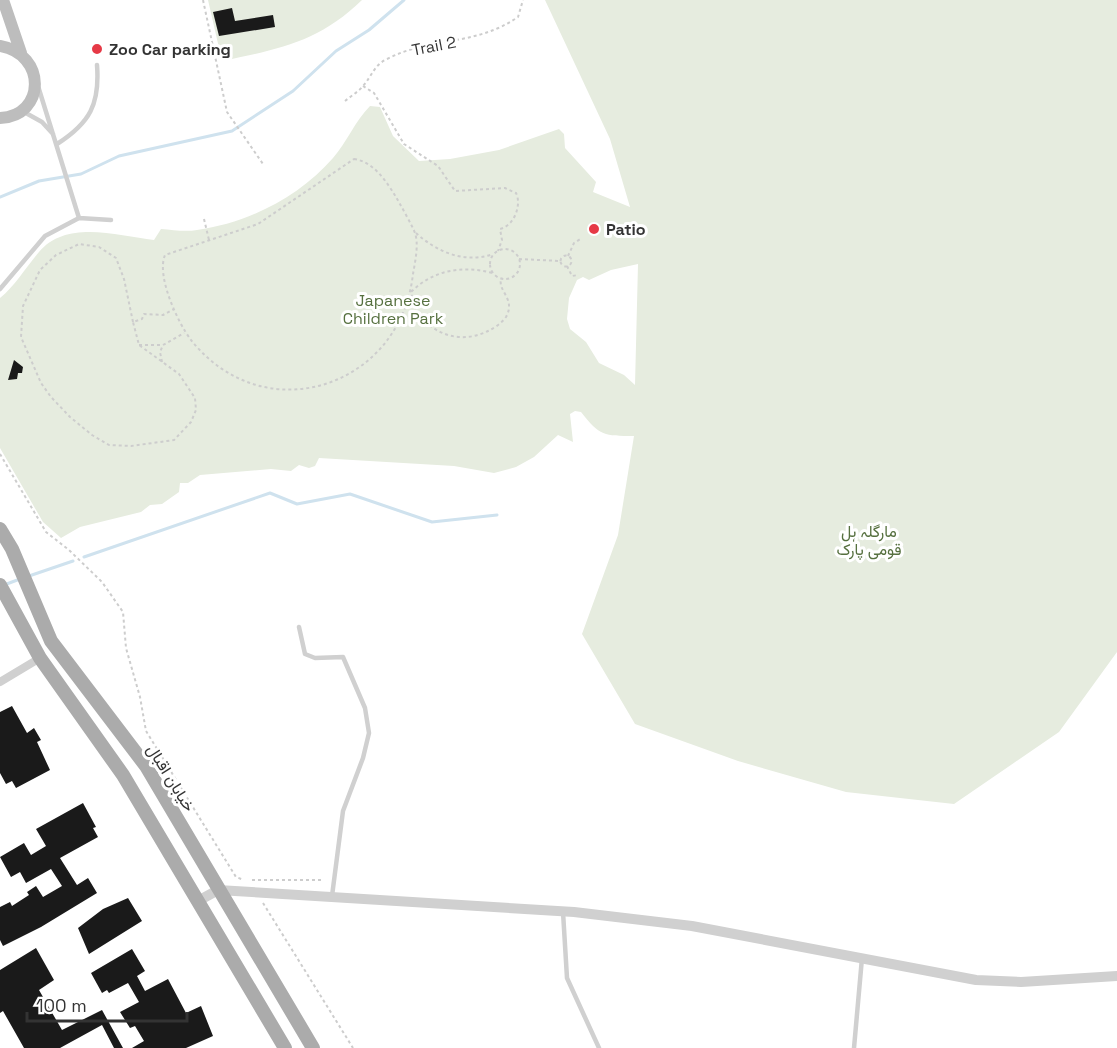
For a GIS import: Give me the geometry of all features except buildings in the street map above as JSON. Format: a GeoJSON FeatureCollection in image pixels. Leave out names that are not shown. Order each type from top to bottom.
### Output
{"type":"FeatureCollection","features":[{"type":"Feature","properties":{"kind":"main road"},"geometry":{"type":"LineString","coordinates":[[0,118],[22,110],[33,94],[35,79],[31,64],[21,53],[4,1]]}},
{"type":"Feature","properties":{"kind":"main road"},"geometry":{"type":"LineString","coordinates":[[0,46],[21,53]]}},
{"type":"Feature","properties":{"kind":"main road","name":"خیابان اقبال"},"geometry":{"type":"LineString","coordinates":[[0,529],[12,549],[51,641],[146,766],[313,1048]]}},
{"type":"Feature","properties":{"kind":"main road"},"geometry":{"type":"LineString","coordinates":[[0,585],[40,658],[123,775],[285,1048]]}},
{"type":"Feature","properties":{"kind":"street"},"geometry":{"type":"LineString","coordinates":[[0,682],[40,658]]}},
{"type":"Feature","properties":{"kind":"street"},"geometry":{"type":"LineString","coordinates":[[198,902],[218,890],[563,912],[692,926],[976,980],[1020,982],[1117,976]]}},
{"type":"Feature","properties":{"kind":"lane"},"geometry":{"type":"LineString","coordinates":[[57,144],[80,128],[94,108],[99,80],[97,65]]}},
{"type":"Feature","properties":{"kind":"lane"},"geometry":{"type":"LineString","coordinates":[[35,79],[55,136],[79,218]]}},
{"type":"Feature","properties":{"kind":"lane"},"geometry":{"type":"LineString","coordinates":[[22,110],[42,122],[55,136]]}},
{"type":"Feature","properties":{"kind":"lane"},"geometry":{"type":"LineString","coordinates":[[0,289],[45,236],[79,218],[111,220]]}},
{"type":"Feature","properties":{"kind":"lane"},"geometry":{"type":"LineString","coordinates":[[299,627],[305,654],[315,658],[343,657],[365,708],[369,733],[363,758],[343,811],[332,898]]}},
{"type":"Feature","properties":{"kind":"lane"},"geometry":{"type":"LineString","coordinates":[[563,912],[567,978],[599,1048]]}},
{"type":"Feature","properties":{"kind":"lane"},"geometry":{"type":"LineString","coordinates":[[854,1048],[862,958]]}},
{"type":"Feature","properties":{"kind":"path"},"geometry":{"type":"LineString","coordinates":[[203,0],[225,105],[232,122],[263,164]]}},
{"type":"Feature","properties":{"kind":"path","name":"Trail 2"},"geometry":{"type":"LineString","coordinates":[[345,101],[363,86],[374,69],[388,58],[434,43],[471,39],[510,23],[522,11],[523,0]]}},
{"type":"Feature","properties":{"kind":"path"},"geometry":{"type":"LineString","coordinates":[[363,86],[374,93],[404,144],[438,166],[455,191],[505,188],[516,193],[518,208],[507,226],[500,229],[502,240],[498,251]]}},
{"type":"Feature","properties":{"kind":"path"},"geometry":{"type":"LineString","coordinates":[[414,231],[415,253],[411,292],[392,334],[371,359],[351,373],[320,388],[282,390],[238,378],[208,357],[186,333],[174,309],[163,271],[164,258],[170,252],[264,221],[354,159],[368,163],[383,178],[414,231],[428,242],[454,255],[470,258],[494,254]]}},
{"type":"Feature","properties":{"kind":"path"},"geometry":{"type":"LineString","coordinates":[[204,219],[209,241]]}},
{"type":"Feature","properties":{"kind":"path"},"geometry":{"type":"LineString","coordinates":[[568,256],[574,243],[582,238]]}},
{"type":"Feature","properties":{"kind":"path"},"geometry":{"type":"LineString","coordinates":[[79,244],[99,246],[116,258],[124,279],[133,322],[139,345],[183,378],[194,394],[196,405],[190,422],[174,440],[147,446],[111,445],[77,424],[41,382],[21,337],[23,306],[40,270],[49,260],[79,244]]}},
{"type":"Feature","properties":{"kind":"path"},"geometry":{"type":"LineString","coordinates":[[492,273],[489,263],[494,254],[508,249],[519,259],[560,261]]}},
{"type":"Feature","properties":{"kind":"path"},"geometry":{"type":"LineString","coordinates":[[560,261],[563,256],[568,256]]}},
{"type":"Feature","properties":{"kind":"path"},"geometry":{"type":"LineString","coordinates":[[567,266],[571,262],[568,256]]}},
{"type":"Feature","properties":{"kind":"path"},"geometry":{"type":"LineString","coordinates":[[411,292],[429,279],[457,269],[471,268],[492,273],[501,279],[514,276],[520,268],[519,259]]}},
{"type":"Feature","properties":{"kind":"path"},"geometry":{"type":"LineString","coordinates":[[560,261],[562,266],[567,266]]}},
{"type":"Feature","properties":{"kind":"path"},"geometry":{"type":"LineString","coordinates":[[567,266],[571,274],[578,275]]}},
{"type":"Feature","properties":{"kind":"path"},"geometry":{"type":"LineString","coordinates":[[411,292],[415,309],[432,327],[455,337],[474,337],[494,328],[506,317],[509,302],[500,285],[501,279]]}},
{"type":"Feature","properties":{"kind":"path"},"geometry":{"type":"LineString","coordinates":[[133,322],[142,319],[143,314],[163,315],[174,309]]}},
{"type":"Feature","properties":{"kind":"path"},"geometry":{"type":"LineString","coordinates":[[139,345],[163,345],[186,333]]}},
{"type":"Feature","properties":{"kind":"path"},"geometry":{"type":"LineString","coordinates":[[162,362],[160,352],[163,345]]}},
{"type":"Feature","properties":{"kind":"path"},"geometry":{"type":"LineString","coordinates":[[0,454],[46,532],[69,550],[102,582],[123,612],[126,648],[135,677],[146,731],[236,877],[244,880],[322,880]]}},
{"type":"Feature","properties":{"kind":"path"},"geometry":{"type":"LineString","coordinates":[[257,894],[353,1048]]}},
{"type":"Feature","properties":{"kind":"green space"},"geometry":{"type":"Polygon","coordinates":[[[208,0],[362,0],[330,26],[314,35],[280,48],[222,61],[208,0]]]}},
{"type":"Feature","properties":{"kind":"green space","name":"مارگلہ ہل قومی پارک"},"geometry":{"type":"Polygon","coordinates":[[[545,0],[1117,0],[1117,652],[1059,732],[954,804],[846,792],[738,761],[635,724],[582,634],[618,535],[634,436],[603,433],[593,426],[581,412],[575,411],[570,414],[573,442],[558,435],[534,457],[516,467],[494,473],[454,466],[319,458],[315,466],[309,468],[299,465],[291,471],[271,469],[200,475],[188,483],[180,483],[179,492],[162,504],[150,505],[141,512],[80,527],[61,538],[43,522],[0,448],[0,298],[16,282],[39,252],[51,242],[64,236],[94,232],[154,240],[161,229],[197,230],[253,214],[305,185],[338,152],[370,106],[380,107],[393,136],[419,161],[450,159],[499,150],[559,129],[564,134],[565,148],[596,182],[593,192],[630,207],[610,139],[545,0]],[[638,264],[611,270],[589,280],[583,277],[577,280],[569,298],[567,319],[570,329],[586,342],[599,363],[624,375],[635,385],[638,264]]]}},
{"type":"Feature","properties":{"kind":"waterway"},"geometry":{"type":"LineString","coordinates":[[0,197],[39,181],[81,174],[119,156],[232,131],[293,91],[336,51],[369,30],[404,0]]}},
{"type":"Feature","properties":{"kind":"waterway"},"geometry":{"type":"LineString","coordinates":[[84,557],[270,493],[297,504],[350,494],[432,522],[497,515]]}},
{"type":"Feature","properties":{"kind":"waterway"},"geometry":{"type":"LineString","coordinates":[[29,576],[73,561]]}},
{"type":"Feature","properties":{"kind":"waterway"},"geometry":{"type":"LineString","coordinates":[[4,585],[20,579]]}},
{"type":"Feature","properties":{"kind":"place","name":"Zoo Car parking"},"geometry":{"type":"Point","coordinates":[97,49]}},
{"type":"Feature","properties":{"kind":"place","name":"Patio"},"geometry":{"type":"Point","coordinates":[594,229]}},
{"type":"Feature","properties":{"kind":"park label","name":"Japanese Children Park"},"geometry":{"type":"Point","coordinates":[393,309]}}]}
